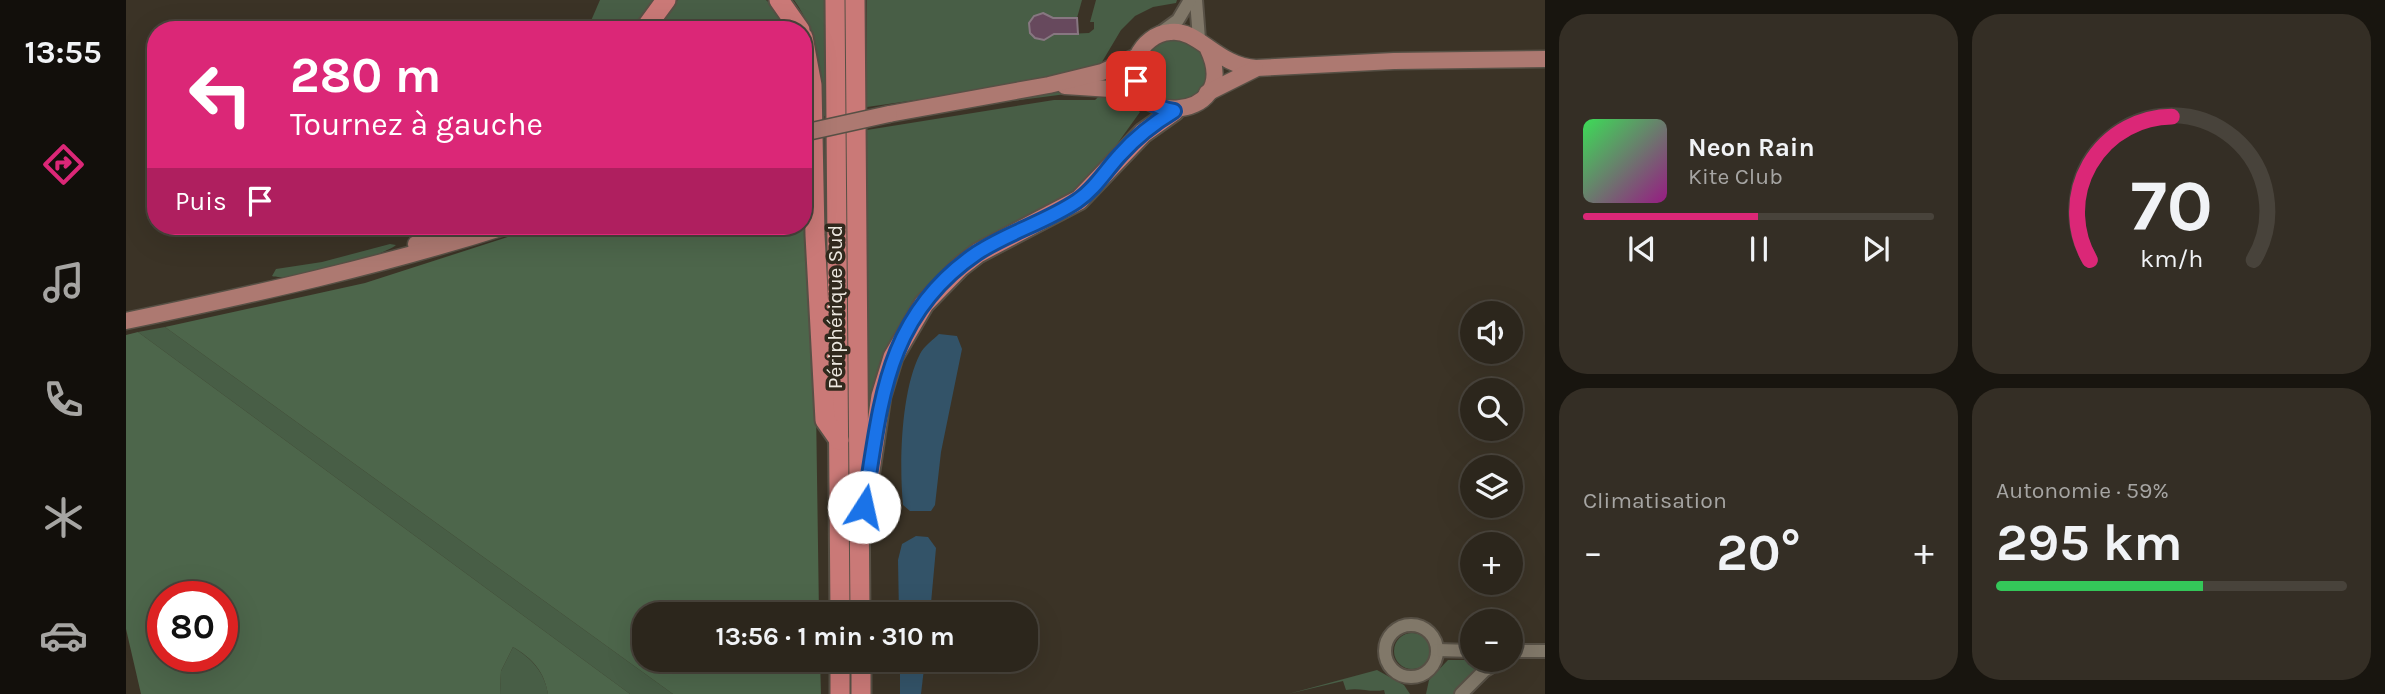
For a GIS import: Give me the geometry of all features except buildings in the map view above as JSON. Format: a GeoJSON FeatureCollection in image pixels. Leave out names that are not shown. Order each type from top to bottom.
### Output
{"type":"FeatureCollection","features":[{"type":"Feature","properties":{"kind":"highway"},"geometry":{"type":"LineString","coordinates":[[651,21],[666,0]]}},
{"type":"Feature","properties":{"kind":"highway"},"geometry":{"type":"LineString","coordinates":[[779,0],[794,21]]}},
{"type":"Feature","properties":{"kind":"highway","name":"Périphérique Sud"},"geometry":{"type":"LineString","coordinates":[[835,0],[840,602]]}},
{"type":"Feature","properties":{"kind":"highway","name":"Périphérique Sud"},"geometry":{"type":"LineString","coordinates":[[855,0],[860,602]]}},
{"type":"Feature","properties":{"kind":"highway"},"geometry":{"type":"LineString","coordinates":[[812,78],[815,235],[825,420],[838,440]]}},
{"type":"Feature","properties":{"kind":"highway"},"geometry":{"type":"LineString","coordinates":[[859,533],[881,396],[898,348],[924,304],[960,267],[978,253],[1079,200],[1143,133],[1174,111]]}},
{"type":"Feature","properties":{"kind":"highway"},"geometry":{"type":"LineString","coordinates":[[840,672],[840,694]]}},
{"type":"Feature","properties":{"kind":"highway"},"geometry":{"type":"LineString","coordinates":[[861,672],[861,694]]}},
{"type":"Feature","properties":{"kind":"main road"},"geometry":{"type":"LineString","coordinates":[[812,131],[1049,85],[1102,72],[1138,56],[1155,36],[1177,31],[1238,67],[1545,59]]}},
{"type":"Feature","properties":{"kind":"main road"},"geometry":{"type":"LineString","coordinates":[[1203,44],[1214,71],[1207,93]]}},
{"type":"Feature","properties":{"kind":"main road"},"geometry":{"type":"LineString","coordinates":[[1138,56],[1136,81],[1146,99]]}},
{"type":"Feature","properties":{"kind":"main road"},"geometry":{"type":"LineString","coordinates":[[1049,85],[1126,90],[1160,108],[1174,111],[1197,104],[1207,93],[1256,68]]}},
{"type":"Feature","properties":{"kind":"main road"},"geometry":{"type":"LineString","coordinates":[[315,281],[441,235]]}},
{"type":"Feature","properties":{"kind":"main road"},"geometry":{"type":"LineString","coordinates":[[126,321],[315,281],[399,260],[478,235]]}},
{"type":"Feature","properties":{"kind":"street"},"geometry":{"type":"LineString","coordinates":[[1155,36],[1178,20],[1189,0]]}},
{"type":"Feature","properties":{"kind":"street"},"geometry":{"type":"LineString","coordinates":[[1196,0],[1203,44]]}},
{"type":"Feature","properties":{"kind":"street"},"geometry":{"type":"LineString","coordinates":[[1414,626],[1432,636],[1437,650],[1436,660],[1427,672],[1409,677],[1392,669],[1385,650],[1394,632],[1414,626]]}},
{"type":"Feature","properties":{"kind":"street"},"geometry":{"type":"LineString","coordinates":[[1437,650],[1460,650]]}},
{"type":"Feature","properties":{"kind":"street"},"geometry":{"type":"LineString","coordinates":[[1523,652],[1545,651]]}},
{"type":"Feature","properties":{"kind":"street"},"geometry":{"type":"LineString","coordinates":[[1461,694],[1483,672]]}},
{"type":"Feature","properties":{"kind":"green space"},"geometry":{"type":"Polygon","coordinates":[[[600,0],[653,0],[638,21],[591,21],[600,0]]]}},
{"type":"Feature","properties":{"kind":"green space"},"geometry":{"type":"Polygon","coordinates":[[[678,0],[766,0],[787,21],[658,21],[667,8],[678,0]]]}},
{"type":"Feature","properties":{"kind":"green space"},"geometry":{"type":"Polygon","coordinates":[[[794,0],[824,0],[826,116],[823,116],[822,85],[812,35],[812,21],[806,21],[794,0]]]}},
{"type":"Feature","properties":{"kind":"green space"},"geometry":{"type":"Polygon","coordinates":[[[867,0],[1082,0],[1077,18],[1065,18],[1066,34],[1089,33],[1094,29],[1094,22],[1090,22],[1096,0],[1177,0],[1176,3],[1153,7],[1135,16],[1121,30],[1099,67],[979,91],[867,107],[867,0]]]}},
{"type":"Feature","properties":{"kind":"green space"},"geometry":{"type":"Polygon","coordinates":[[[1169,38],[1181,38],[1198,47],[1205,58],[1205,82],[1198,93],[1181,102],[1169,102],[1157,97],[1148,88],[1143,76],[1143,64],[1148,52],[1157,43],[1169,38]]]}},
{"type":"Feature","properties":{"kind":"green space"},"geometry":{"type":"Polygon","coordinates":[[[1075,90],[1074,93],[936,111],[1055,92],[1075,90]]]}},
{"type":"Feature","properties":{"kind":"green space"},"geometry":{"type":"Polygon","coordinates":[[[1102,93],[1124,97],[1140,112],[1092,179],[1073,197],[948,270],[868,427],[867,130],[1054,100],[1095,100],[1102,93]]]}},
{"type":"Feature","properties":{"kind":"green space"},"geometry":{"type":"Polygon","coordinates":[[[514,235],[809,235],[816,407],[819,602],[632,602],[632,664],[165,327],[365,283],[514,235]]]}},
{"type":"Feature","properties":{"kind":"green space"},"geometry":{"type":"Polygon","coordinates":[[[390,244],[396,245],[373,256],[335,268],[296,276],[272,276],[276,269],[322,262],[390,244]]]}},
{"type":"Feature","properties":{"kind":"green space"},"geometry":{"type":"Polygon","coordinates":[[[165,327],[632,664],[632,672],[643,672],[673,694],[630,694],[138,332],[165,327]]]}},
{"type":"Feature","properties":{"kind":"green space"},"geometry":{"type":"Polygon","coordinates":[[[138,332],[630,694],[548,694],[544,679],[536,666],[513,647],[501,671],[500,694],[141,694],[126,629],[126,335],[138,332]]]}},
{"type":"Feature","properties":{"kind":"green space"},"geometry":{"type":"Polygon","coordinates":[[[1412,633],[1425,638],[1430,651],[1425,664],[1412,669],[1399,664],[1394,651],[1399,638],[1412,633]]]}},
{"type":"Feature","properties":{"kind":"green space"},"geometry":{"type":"Polygon","coordinates":[[[513,647],[536,666],[544,679],[548,694],[500,694],[501,671],[513,647]]]}},
{"type":"Feature","properties":{"kind":"green space"},"geometry":{"type":"Polygon","coordinates":[[[1448,660],[1460,660],[1460,672],[1476,672],[1453,694],[1426,694],[1429,680],[1448,660]]]}},
{"type":"Feature","properties":{"kind":"green space"},"geometry":{"type":"Polygon","coordinates":[[[1377,670],[1404,685],[1410,694],[1385,694],[1384,690],[1346,690],[1343,681],[1288,694],[1377,670]]]}},
{"type":"Feature","properties":{"kind":"green space"},"geometry":{"type":"Polygon","coordinates":[[[643,672],[820,672],[821,694],[673,694],[643,672]]]}},
{"type":"Feature","properties":{"kind":"water"},"geometry":{"type":"Polygon","coordinates":[[[939,334],[957,336],[962,349],[941,452],[935,505],[931,511],[910,511],[903,505],[902,488],[905,407],[920,354],[939,334]]]}},
{"type":"Feature","properties":{"kind":"water"},"geometry":{"type":"Polygon","coordinates":[[[916,536],[928,537],[936,548],[931,602],[899,602],[898,560],[902,544],[916,536]]]}},
{"type":"Feature","properties":{"kind":"water"},"geometry":{"type":"Polygon","coordinates":[[[900,672],[924,672],[921,694],[900,694],[900,672]]]}},
{"type":"Feature","properties":{"kind":"route"},"geometry":{"type":"LineString","coordinates":[[864,507],[881,396],[893,357],[906,330],[940,285],[960,267],[998,241],[1079,200],[1143,133],[1174,111],[1160,108],[1146,99],[1136,81]]}}]}
